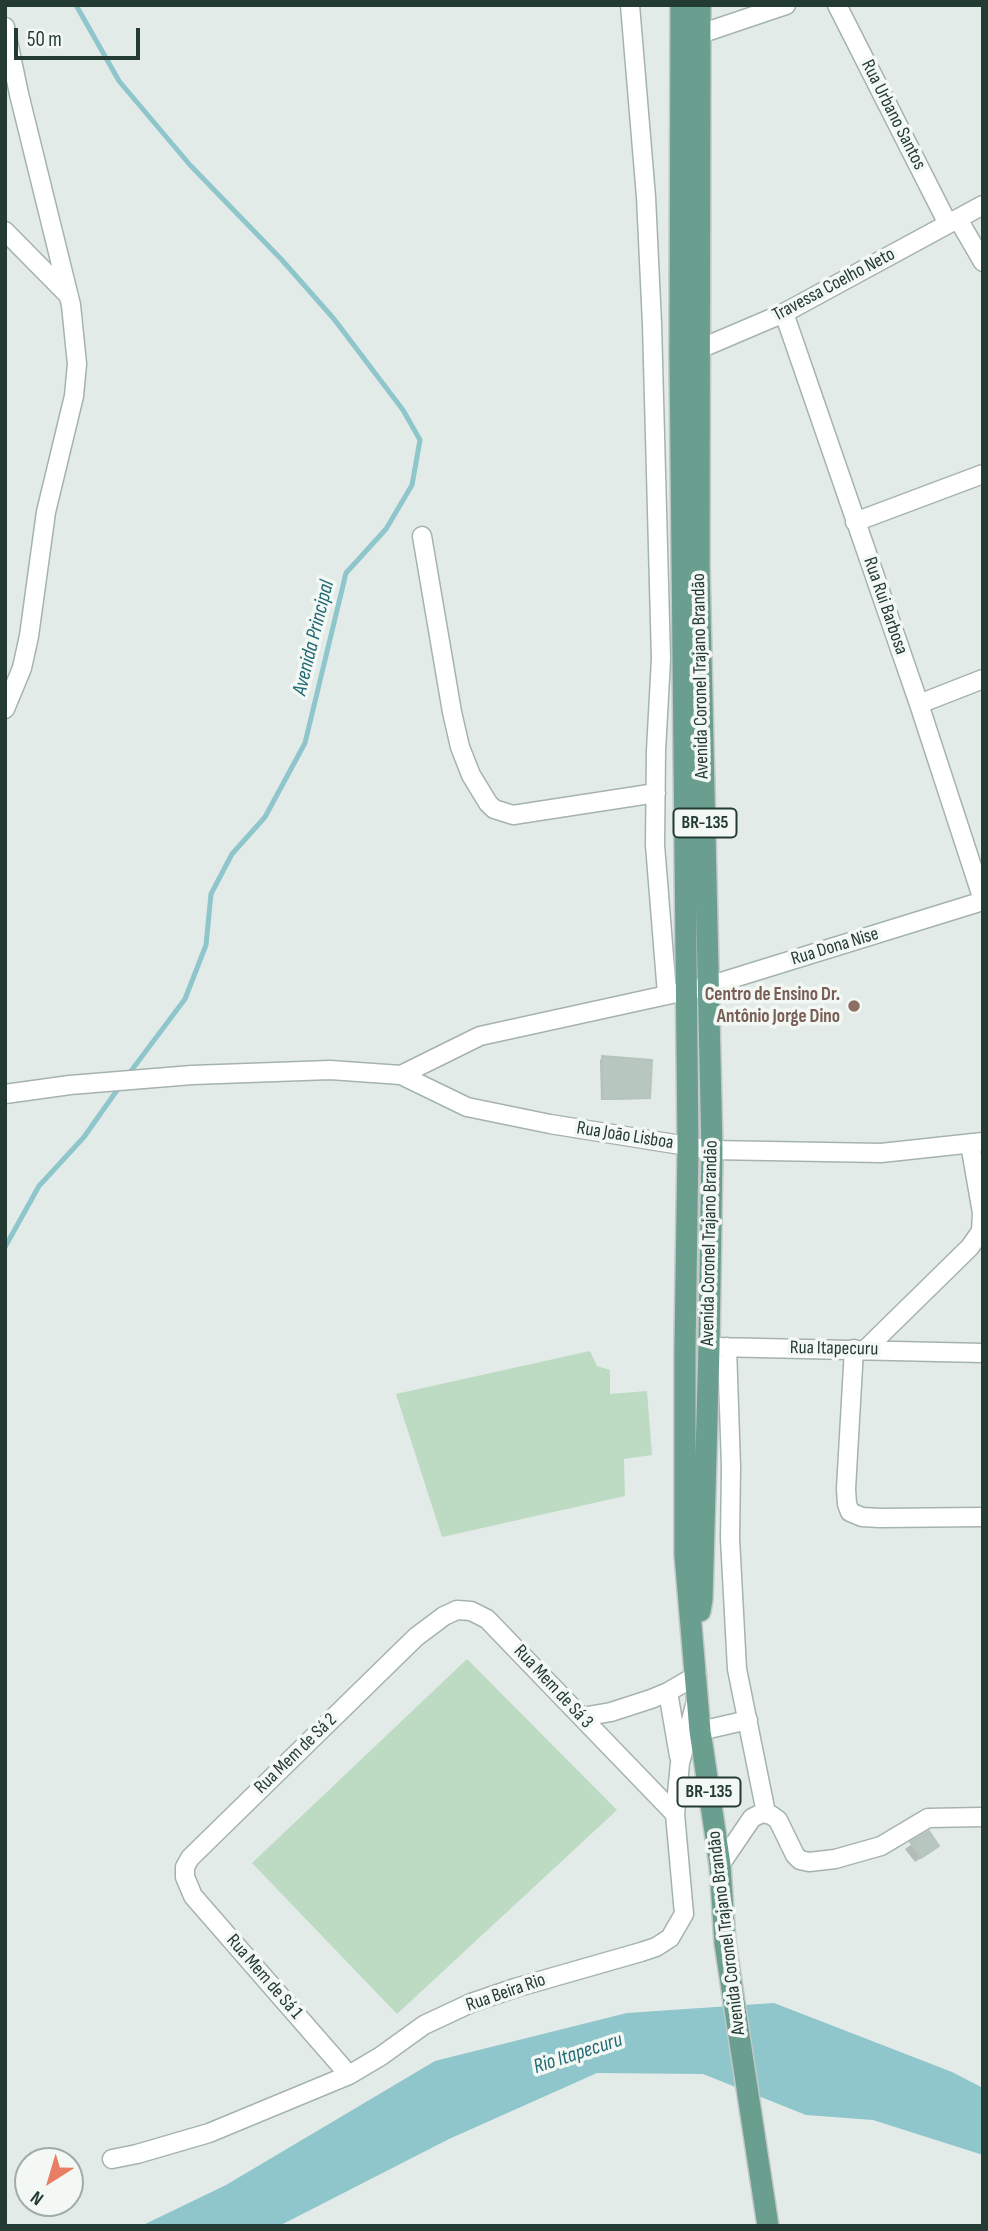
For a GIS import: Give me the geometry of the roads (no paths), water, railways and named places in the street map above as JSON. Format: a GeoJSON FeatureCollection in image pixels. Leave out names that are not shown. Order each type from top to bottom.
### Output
{"type":"FeatureCollection","features":[{"type":"Feature","properties":{"kind":"main road","name":"Avenida Coronel Trajano Brandão"},"geometry":{"type":"LineString","coordinates":[[681,5],[680,357],[688,990],[685,1555],[701,1731],[720,1865],[725,1943],[768,2226]]}},
{"type":"Feature","properties":{"kind":"main road","name":"Avenida Coronel Trajano Brandão"},"geometry":{"type":"LineString","coordinates":[[694,1640],[702,1599],[718,1347],[712,1150],[688,990],[699,566],[700,5]]}},
{"type":"Feature","properties":{"kind":"street","name":"Avenida Coronel Trajano Brandão"},"geometry":{"type":"LineString","coordinates":[[630,5],[653,324],[661,659],[655,845],[688,990]]}},
{"type":"Feature","properties":{"kind":"street"},"geometry":{"type":"LineString","coordinates":[[700,34],[786,5]]}},
{"type":"Feature","properties":{"kind":"street","name":"Rua Urbano Santos"},"geometry":{"type":"LineString","coordinates":[[837,5],[953,221],[983,262]]}},
{"type":"Feature","properties":{"kind":"street"},"geometry":{"type":"LineString","coordinates":[[5,27],[69,296],[76,337],[74,396],[46,513],[29,636],[22,668],[5,709]]}},
{"type":"Feature","properties":{"kind":"street","name":"Travessa Coelho Neto"},"geometry":{"type":"LineString","coordinates":[[680,357],[784,313],[983,205]]}},
{"type":"Feature","properties":{"kind":"street"},"geometry":{"type":"LineString","coordinates":[[5,231],[69,296]]}},
{"type":"Feature","properties":{"kind":"street","name":"Rua Rui Barbosa"},"geometry":{"type":"LineString","coordinates":[[784,313],[919,704],[983,901]]}},
{"type":"Feature","properties":{"kind":"street"},"geometry":{"type":"LineString","coordinates":[[855,522],[983,474]]}},
{"type":"Feature","properties":{"kind":"street"},"geometry":{"type":"LineString","coordinates":[[422,537],[460,747],[471,775],[488,803],[504,814],[513,815],[656,793]]}},
{"type":"Feature","properties":{"kind":"street"},"geometry":{"type":"LineString","coordinates":[[919,704],[983,679]]}},
{"type":"Feature","properties":{"kind":"street","name":"Rua Dona Nise"},"geometry":{"type":"LineString","coordinates":[[688,990],[983,901]]}},
{"type":"Feature","properties":{"kind":"street"},"geometry":{"type":"LineString","coordinates":[[5,1094],[138,1079],[297,1070],[401,1075],[480,1036],[688,990]]}},
{"type":"Feature","properties":{"kind":"street","name":"Rua João Lisboa"},"geometry":{"type":"LineString","coordinates":[[401,1075],[467,1107],[550,1124],[712,1150],[881,1153],[976,1143]]}},
{"type":"Feature","properties":{"kind":"street"},"geometry":{"type":"LineString","coordinates":[[976,1143],[981,1231],[970,1247],[860,1349],[846,1489],[850,1512],[858,1516],[983,1517]]}},
{"type":"Feature","properties":{"kind":"street"},"geometry":{"type":"LineString","coordinates":[[718,1347],[737,1670],[766,1813]]}},
{"type":"Feature","properties":{"kind":"street","name":"Rua Itapecuru"},"geometry":{"type":"LineString","coordinates":[[685,1349],[718,1347],[983,1353]]}},
{"type":"Feature","properties":{"kind":"street","name":"Rua Mem de Sá 3"},"geometry":{"type":"LineString","coordinates":[[416,1637],[450,1612],[463,1610],[479,1614],[502,1633],[675,1814]]}},
{"type":"Feature","properties":{"kind":"street","name":"Rua Mem de Sá 2"},"geometry":{"type":"LineString","coordinates":[[185,1877],[185,1867],[190,1858],[416,1637]]}},
{"type":"Feature","properties":{"kind":"street"},"geometry":{"type":"LineString","coordinates":[[582,1717],[628,1707],[697,1682]]}},
{"type":"Feature","properties":{"kind":"street","name":"Rua Beira Rio"},"geometry":{"type":"LineString","coordinates":[[112,2159],[209,2133],[349,2075],[441,2016],[515,1988],[656,1947],[670,1938],[684,1914],[675,1814],[680,1763],[697,1682]]}},
{"type":"Feature","properties":{"kind":"street"},"geometry":{"type":"LineString","coordinates":[[668,1692],[680,1763]]}},
{"type":"Feature","properties":{"kind":"street"},"geometry":{"type":"LineString","coordinates":[[701,1731],[748,1720]]}},
{"type":"Feature","properties":{"kind":"street"},"geometry":{"type":"LineString","coordinates":[[720,1865],[757,1814],[766,1813],[778,1820],[795,1855],[800,1860],[809,1862],[835,1859],[881,1846],[928,1818],[983,1817]]}},
{"type":"Feature","properties":{"kind":"street","name":"Rua Mem de Sá 1"},"geometry":{"type":"LineString","coordinates":[[185,1877],[193,1896],[349,2075]]}},
{"type":"Feature","properties":{"kind":"water","name":"Rio Itapecuru"},"geometry":{"type":"Polygon","coordinates":[[[774,2003],[952,2072],[983,2088],[983,2155],[873,2120],[806,2115],[703,2074],[597,2073],[449,2139],[279,2226],[141,2226],[226,2185],[435,2061],[627,2013],[774,2003]]]}},
{"type":"Feature","properties":{"kind":"waterway","name":"Avenida Principal"},"geometry":{"type":"LineString","coordinates":[[76,5],[119,81],[190,165],[282,260],[334,319],[403,410],[420,440],[412,485],[386,529],[346,573],[305,743],[265,817],[232,854],[211,894],[206,945],[185,999],[128,1075]]}},
{"type":"Feature","properties":{"kind":"waterway","name":"Avenida Principal"},"geometry":{"type":"LineString","coordinates":[[5,1247],[39,1186],[84,1137],[120,1086]]}},
{"type":"Feature","properties":{"kind":"place","name":"Centro de Ensino Dr. Antônio Jorge Dino"},"geometry":{"type":"Point","coordinates":[854,1006]}}]}
